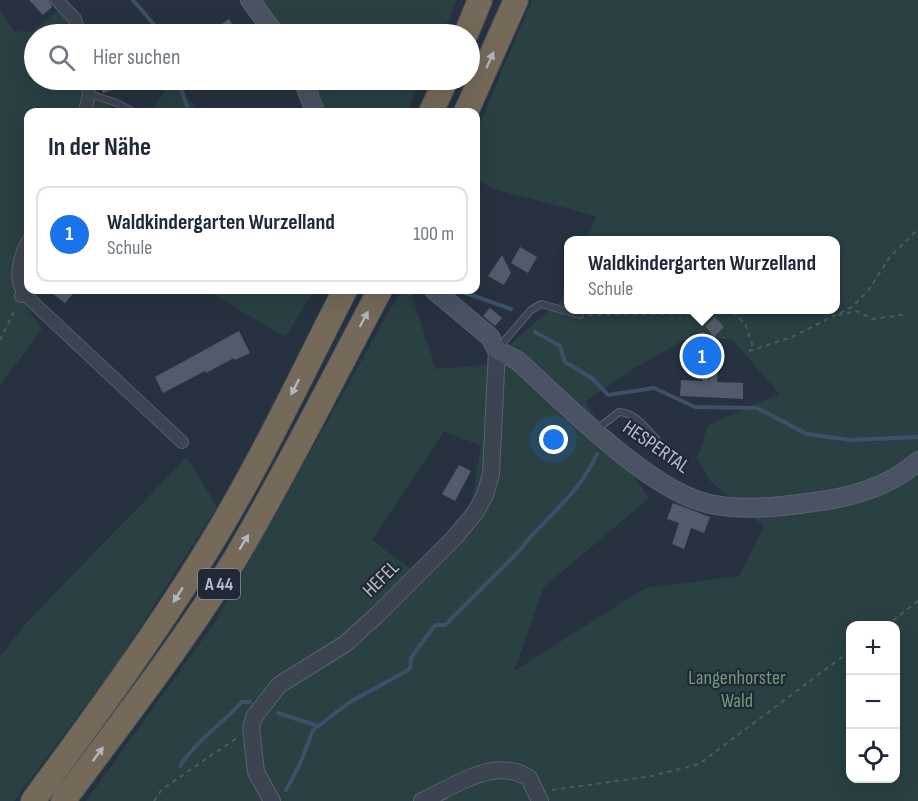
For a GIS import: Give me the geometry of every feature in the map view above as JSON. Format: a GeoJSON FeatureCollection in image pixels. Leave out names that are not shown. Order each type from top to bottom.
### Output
{"type":"FeatureCollection","features":[{"type":"Feature","properties":{"kind":"highway"},"geometry":{"type":"LineString","coordinates":[[470,24],[480,0]]}},
{"type":"Feature","properties":{"kind":"highway"},"geometry":{"type":"LineString","coordinates":[[480,81],[516,0]]}},
{"type":"Feature","properties":{"kind":"highway"},"geometry":{"type":"LineString","coordinates":[[433,108],[441,90]]}},
{"type":"Feature","properties":{"kind":"highway"},"geometry":{"type":"LineString","coordinates":[[468,108],[476,90]]}},
{"type":"Feature","properties":{"kind":"highway","name":"A 44"},"geometry":{"type":"LineString","coordinates":[[33,801],[100,709],[210,546],[343,294]]}},
{"type":"Feature","properties":{"kind":"highway","name":"A 44"},"geometry":{"type":"LineString","coordinates":[[63,801],[188,630],[233,561],[273,493],[378,294]]}},
{"type":"Feature","properties":{"kind":"main road"},"geometry":{"type":"LineString","coordinates":[[250,0],[268,24]]}},
{"type":"Feature","properties":{"kind":"main road"},"geometry":{"type":"LineString","coordinates":[[307,90],[314,108]]}},
{"type":"Feature","properties":{"kind":"main road"},"geometry":{"type":"LineString","coordinates":[[439,294],[490,337],[497,350]]}},
{"type":"Feature","properties":{"kind":"main road","name":"HESPERTAL"},"geometry":{"type":"LineString","coordinates":[[497,350],[518,361],[625,457],[666,485],[709,504],[772,508],[836,500],[877,486],[918,461]]}},
{"type":"Feature","properties":{"kind":"street"},"geometry":{"type":"LineString","coordinates":[[57,0],[75,19],[77,24]]}},
{"type":"Feature","properties":{"kind":"street"},"geometry":{"type":"LineString","coordinates":[[86,108],[88,90]]}},
{"type":"Feature","properties":{"kind":"street"},"geometry":{"type":"LineString","coordinates":[[24,249],[18,273],[22,294],[182,441]]}},
{"type":"Feature","properties":{"kind":"street","name":"HEFEL"},"geometry":{"type":"LineString","coordinates":[[251,728],[254,717],[279,685],[345,644],[408,585],[475,513],[485,495],[492,474],[497,350]]}},
{"type":"Feature","properties":{"kind":"street"},"geometry":{"type":"LineString","coordinates":[[251,728],[256,772],[272,801]]}},
{"type":"Feature","properties":{"kind":"street"},"geometry":{"type":"LineString","coordinates":[[422,801],[483,773],[505,769],[529,778],[543,796]]}},
{"type":"Feature","properties":{"kind":"lane"},"geometry":{"type":"LineString","coordinates":[[89,94],[126,108]]}},
{"type":"Feature","properties":{"kind":"lane"},"geometry":{"type":"LineString","coordinates":[[497,350],[531,310],[541,304],[564,310]]}},
{"type":"Feature","properties":{"kind":"lane"},"geometry":{"type":"LineString","coordinates":[[596,431],[619,412],[627,412],[635,416],[658,441]]}},
{"type":"Feature","properties":{"kind":"path"},"geometry":{"type":"LineString","coordinates":[[840,312],[852,307],[868,291],[889,258],[918,229]]}},
{"type":"Feature","properties":{"kind":"path"},"geometry":{"type":"LineString","coordinates":[[0,340],[22,294]]}},
{"type":"Feature","properties":{"kind":"path"},"geometry":{"type":"LineString","coordinates":[[832,316],[857,311],[872,319],[903,315]]}},
{"type":"Feature","properties":{"kind":"path"},"geometry":{"type":"LineString","coordinates":[[580,315],[656,314]]}},
{"type":"Feature","properties":{"kind":"path"},"geometry":{"type":"LineString","coordinates":[[734,314],[745,322],[754,350]]}},
{"type":"Feature","properties":{"kind":"path"},"geometry":{"type":"LineString","coordinates":[[749,351],[792,337],[836,314]]}},
{"type":"Feature","properties":{"kind":"path"},"geometry":{"type":"LineString","coordinates":[[893,621],[918,602]]}},
{"type":"Feature","properties":{"kind":"path"},"geometry":{"type":"LineString","coordinates":[[543,796],[652,776],[699,764],[846,654]]}},
{"type":"Feature","properties":{"kind":"path"},"geometry":{"type":"LineString","coordinates":[[154,801],[162,789],[251,728]]}},
{"type":"Feature","properties":{"kind":"green space"},"geometry":{"type":"Polygon","coordinates":[[[250,0],[457,0],[446,24],[268,24],[250,0]]]}},
{"type":"Feature","properties":{"kind":"green space","name":"Langenhorster Wald"},"geometry":{"type":"Polygon","coordinates":[[[532,0],[918,0],[918,801],[86,801],[215,622],[399,294],[411,294],[436,369],[486,365],[561,300],[564,292],[564,314],[840,314],[840,236],[588,236],[596,216],[494,189],[480,181],[480,123],[532,0]],[[691,336],[630,371],[585,402],[649,498],[544,587],[514,671],[645,588],[739,576],[764,526],[710,481],[697,458],[708,425],[779,394],[733,340],[691,336]],[[444,432],[372,540],[412,570],[471,507],[481,445],[444,432]]]}},
{"type":"Feature","properties":{"kind":"green space"},"geometry":{"type":"Polygon","coordinates":[[[60,9],[70,24],[41,24],[60,9]]]}},
{"type":"Feature","properties":{"kind":"green space"},"geometry":{"type":"Polygon","coordinates":[[[0,11],[14,31],[24,32],[24,90],[84,90],[85,100],[107,104],[112,108],[24,108],[24,275],[14,289],[42,329],[0,385],[0,11]]]}},
{"type":"Feature","properties":{"kind":"green space"},"geometry":{"type":"Polygon","coordinates":[[[166,90],[180,90],[196,108],[153,108],[166,90]]]}},
{"type":"Feature","properties":{"kind":"green space"},"geometry":{"type":"Polygon","coordinates":[[[307,90],[417,90],[408,108],[314,108],[307,90]]]}},
{"type":"Feature","properties":{"kind":"green space"},"geometry":{"type":"Polygon","coordinates":[[[213,294],[312,294],[285,337],[213,294]]]}},
{"type":"Feature","properties":{"kind":"green space"},"geometry":{"type":"Polygon","coordinates":[[[187,457],[217,507],[114,668],[14,801],[0,801],[0,656],[29,620],[187,457]]]}},
{"type":"Feature","properties":{"kind":"building"},"geometry":{"type":"Polygon","coordinates":[[[29,0],[49,0],[52,7],[43,15],[29,0]]]}},
{"type":"Feature","properties":{"kind":"building"},"geometry":{"type":"Polygon","coordinates":[[[229,19],[232,24],[222,24],[229,19]]]}},
{"type":"Feature","properties":{"kind":"building"},"geometry":{"type":"Polygon","coordinates":[[[520,247],[537,257],[528,273],[511,263],[520,247]]]}},
{"type":"Feature","properties":{"kind":"building"},"geometry":{"type":"Polygon","coordinates":[[[502,255],[511,273],[504,285],[488,276],[502,255]]]}},
{"type":"Feature","properties":{"kind":"building"},"geometry":{"type":"Polygon","coordinates":[[[53,294],[73,294],[65,303],[53,294]]]}},
{"type":"Feature","properties":{"kind":"building"},"geometry":{"type":"Polygon","coordinates":[[[490,308],[502,318],[495,326],[483,316],[490,308]]]}},
{"type":"Feature","properties":{"kind":"building"},"geometry":{"type":"Polygon","coordinates":[[[715,317],[724,327],[714,337],[705,326],[715,317]]]}},
{"type":"Feature","properties":{"kind":"building"},"geometry":{"type":"Polygon","coordinates":[[[239,331],[250,353],[235,360],[234,358],[206,373],[205,371],[163,393],[155,377],[239,331]]]}},
{"type":"Feature","properties":{"kind":"building"},"geometry":{"type":"Polygon","coordinates":[[[703,366],[718,366],[717,382],[743,383],[743,399],[680,396],[681,380],[702,381],[703,366]]]}},
{"type":"Feature","properties":{"kind":"building"},"geometry":{"type":"Polygon","coordinates":[[[459,465],[471,471],[455,501],[442,494],[459,465]]]}},
{"type":"Feature","properties":{"kind":"building"},"geometry":{"type":"Polygon","coordinates":[[[673,503],[710,517],[704,533],[691,528],[684,549],[672,544],[679,523],[667,519],[673,503]]]}},
{"type":"Feature","properties":{"kind":"waterway"},"geometry":{"type":"LineString","coordinates":[[133,0],[153,24]]}},
{"type":"Feature","properties":{"kind":"waterway"},"geometry":{"type":"LineString","coordinates":[[181,90],[188,108]]}},
{"type":"Feature","properties":{"kind":"waterway"},"geometry":{"type":"LineString","coordinates":[[468,294],[511,309]]}},
{"type":"Feature","properties":{"kind":"waterway"},"geometry":{"type":"LineString","coordinates":[[535,332],[560,346],[565,362],[593,379],[608,395],[654,388],[695,407],[757,408],[807,434],[850,440],[918,437]]}},
{"type":"Feature","properties":{"kind":"waterway"},"geometry":{"type":"LineString","coordinates":[[286,790],[300,764],[313,730],[350,702],[410,669],[411,658],[435,625],[445,625],[522,548],[573,491],[597,454]]}},
{"type":"Feature","properties":{"kind":"waterway"},"geometry":{"type":"LineString","coordinates":[[180,766],[186,757],[242,702],[250,702]]}},
{"type":"Feature","properties":{"kind":"waterway"},"geometry":{"type":"LineString","coordinates":[[278,713],[318,726]]}},
{"type":"Feature","properties":{"kind":"place","name":"Waldkindergarten Wurzelland"},"geometry":{"type":"Point","coordinates":[702,356]}}]}
